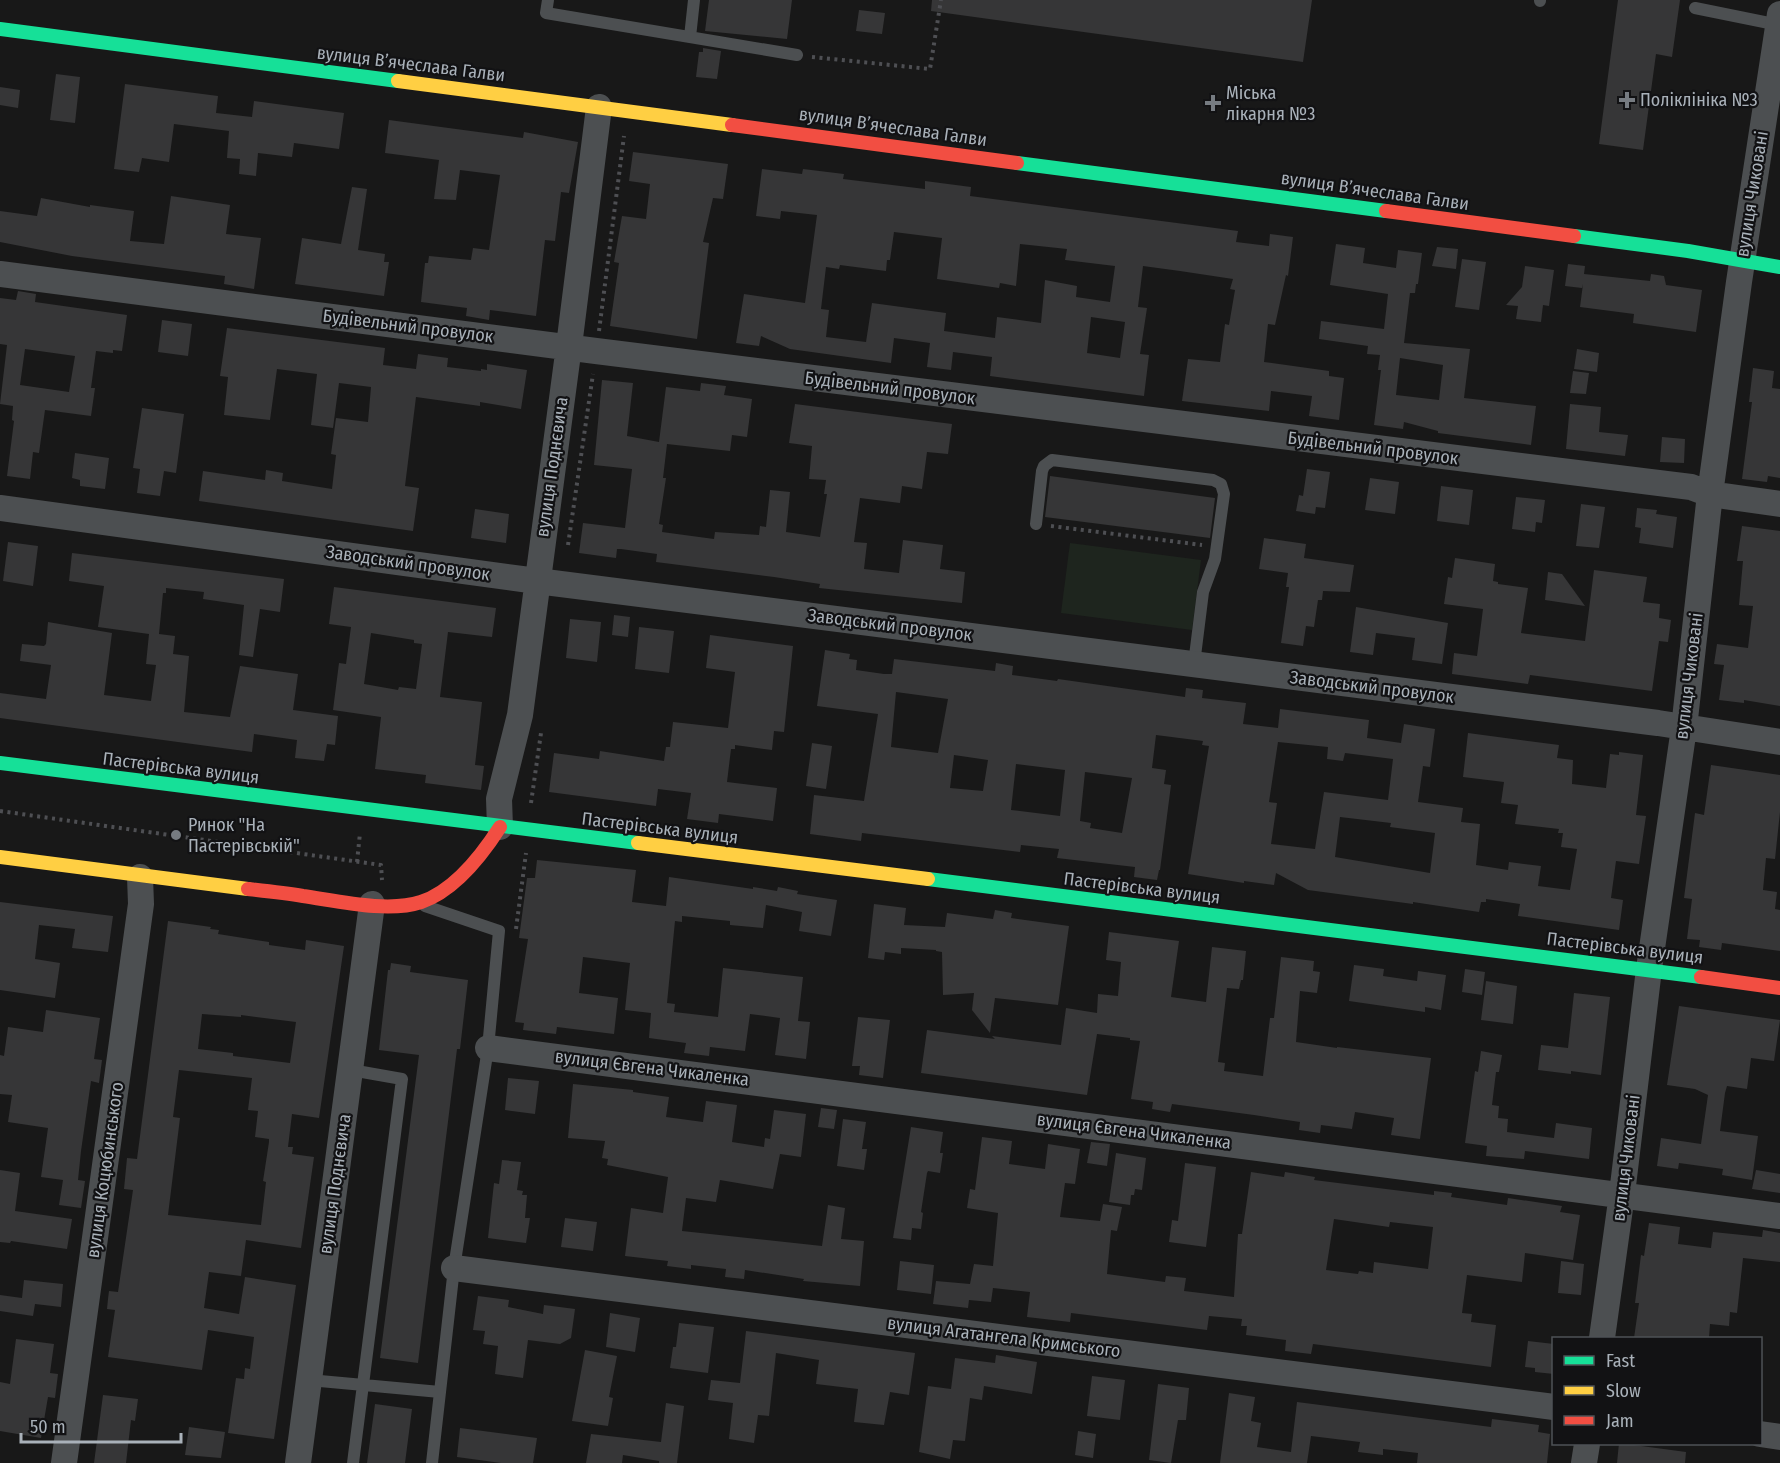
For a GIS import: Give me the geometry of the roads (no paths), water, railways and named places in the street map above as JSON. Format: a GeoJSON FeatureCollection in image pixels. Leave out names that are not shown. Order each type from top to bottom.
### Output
{"type":"FeatureCollection","features":[{"type":"Feature","properties":{"kind":"main road","name":"вулиця Вʼячеслава Галви"},"geometry":{"type":"LineString","coordinates":[[0,29],[1667,248],[1780,267]]}},
{"type":"Feature","properties":{"kind":"main road","name":"Пастерівська вулиця"},"geometry":{"type":"LineString","coordinates":[[0,763],[1649,969],[1780,988]]}},
{"type":"Feature","properties":{"kind":"main road"},"geometry":{"type":"LineString","coordinates":[[0,857],[140,877],[377,895],[418,903],[431,898],[452,882],[489,845],[500,826]]}},
{"type":"Feature","properties":{"kind":"street","name":"вулиця Чиковані"},"geometry":{"type":"LineString","coordinates":[[1602,1337],[1649,969],[1684,728],[1710,495],[1742,261],[1775,84],[1779,19]]}},
{"type":"Feature","properties":{"kind":"street","name":"вулиця Поднєвича"},"geometry":{"type":"LineString","coordinates":[[500,826],[500,799],[520,715],[599,106]]}},
{"type":"Feature","properties":{"kind":"street","name":"Будівельний провулок"},"geometry":{"type":"LineString","coordinates":[[0,274],[596,351],[1691,487],[1710,495],[1780,504]]}},
{"type":"Feature","properties":{"kind":"street","name":"Заводський провулок"},"geometry":{"type":"LineString","coordinates":[[0,508],[1780,742]]}},
{"type":"Feature","properties":{"kind":"street","name":"вулиця Коцюбинського"},"geometry":{"type":"LineString","coordinates":[[64,1463],[140,915],[140,877]]}},
{"type":"Feature","properties":{"kind":"street","name":"вулиця Поднєвича"},"geometry":{"type":"LineString","coordinates":[[298,1463],[377,895]]}},
{"type":"Feature","properties":{"kind":"street","name":"вулиця Євгена Чикаленка"},"geometry":{"type":"LineString","coordinates":[[488,1048],[1780,1216]]}},
{"type":"Feature","properties":{"kind":"street","name":"вулиця Агатангела Кримського"},"geometry":{"type":"LineString","coordinates":[[454,1268],[1552,1407]]}},
{"type":"Feature","properties":{"kind":"street"},"geometry":{"type":"LineString","coordinates":[[1762,1434],[1780,1437]]}},
{"type":"Feature","properties":{"kind":"street"},"geometry":{"type":"LineString","coordinates":[[1584,1463],[1587,1445]]}},
{"type":"Feature","properties":{"kind":"lane"},"geometry":{"type":"LineString","coordinates":[[548,0],[546,13],[797,55]]}},
{"type":"Feature","properties":{"kind":"lane"},"geometry":{"type":"LineString","coordinates":[[690,37],[694,0]]}},
{"type":"Feature","properties":{"kind":"lane"},"geometry":{"type":"LineString","coordinates":[[1695,8],[1779,19]]}},
{"type":"Feature","properties":{"kind":"lane"},"geometry":{"type":"LineString","coordinates":[[1036,524],[1042,471],[1044,466],[1052,460],[1217,481],[1223,489],[1217,547],[1214,563],[1203,592],[1194,664]]}},
{"type":"Feature","properties":{"kind":"lane"},"geometry":{"type":"LineString","coordinates":[[418,903],[499,932],[488,1048],[454,1268],[432,1463]]}},
{"type":"Feature","properties":{"kind":"lane"},"geometry":{"type":"LineString","coordinates":[[351,1070],[402,1079],[353,1463]]}},
{"type":"Feature","properties":{"kind":"lane"},"geometry":{"type":"LineString","coordinates":[[309,1380],[440,1392]]}},
{"type":"Feature","properties":{"kind":"place","name":"Поліклініка №3"},"geometry":{"type":"Point","coordinates":[1627,100]}},
{"type":"Feature","properties":{"kind":"place","name":"Міська лікарня №3"},"geometry":{"type":"Point","coordinates":[1213,103]}},
{"type":"Feature","properties":{"kind":"place","name":"Ринок \"На Пастерівській\""},"geometry":{"type":"Point","coordinates":[176,835]}}]}
